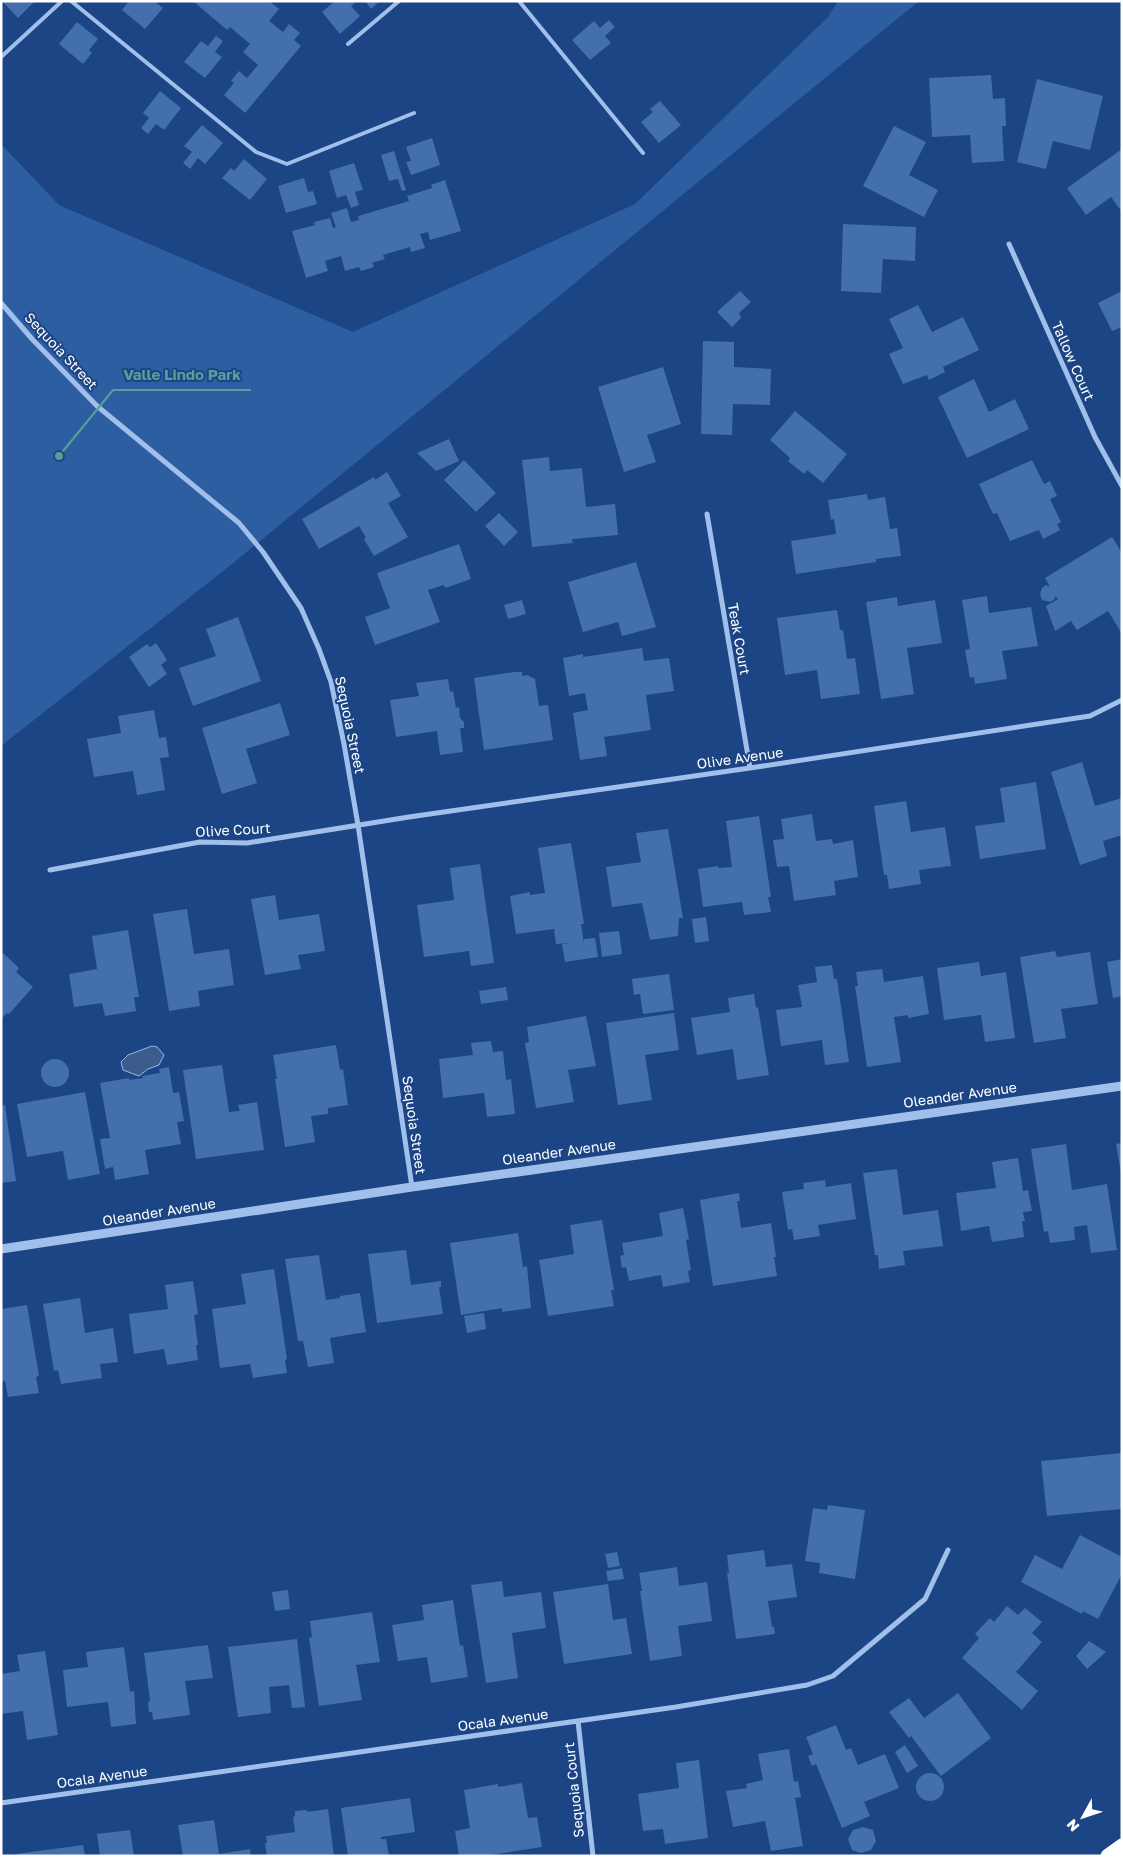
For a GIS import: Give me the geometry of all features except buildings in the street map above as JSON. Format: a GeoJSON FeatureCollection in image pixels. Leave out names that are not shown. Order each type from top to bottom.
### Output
{"type":"FeatureCollection","features":[{"type":"Feature","properties":{"kind":"highway"},"geometry":{"type":"LineString","coordinates":[[1108,1856],[1122,1846]]}},
{"type":"Feature","properties":{"kind":"street","name":"Tallow Court"},"geometry":{"type":"LineString","coordinates":[[1008,244],[1095,437],[1122,486]]}},
{"type":"Feature","properties":{"kind":"street","name":"Sequoia Street"},"geometry":{"type":"LineString","coordinates":[[1,303],[33,340],[97,406],[239,523],[286,583],[300,608],[319,649],[331,682],[358,825],[412,1187]]}},
{"type":"Feature","properties":{"kind":"street","name":"Teak Court"},"geometry":{"type":"LineString","coordinates":[[706,514],[750,768]]}},
{"type":"Feature","properties":{"kind":"street","name":"Olive Avenue"},"geometry":{"type":"LineString","coordinates":[[358,825],[1090,716],[1122,700]]}},
{"type":"Feature","properties":{"kind":"street","name":"Olive Court"},"geometry":{"type":"LineString","coordinates":[[50,870],[200,842],[248,843],[358,825]]}},
{"type":"Feature","properties":{"kind":"street","name":"Oleander Avenue"},"geometry":{"type":"LineString","coordinates":[[1,1249],[412,1187],[1122,1086]]}},
{"type":"Feature","properties":{"kind":"street","name":"Ocala Avenue"},"geometry":{"type":"LineString","coordinates":[[1,1803],[578,1721],[807,1685],[833,1676],[926,1599],[948,1550]]}},
{"type":"Feature","properties":{"kind":"street","name":"Sequoia Court"},"geometry":{"type":"LineString","coordinates":[[578,1721],[593,1856]]}},
{"type":"Feature","properties":{"kind":"lane"},"geometry":{"type":"LineString","coordinates":[[1,57],[62,1]]}},
{"type":"Feature","properties":{"kind":"lane"},"geometry":{"type":"LineString","coordinates":[[70,1],[256,152],[286,164],[414,113]]}},
{"type":"Feature","properties":{"kind":"lane"},"geometry":{"type":"LineString","coordinates":[[348,44],[399,1]]}},
{"type":"Feature","properties":{"kind":"lane"},"geometry":{"type":"LineString","coordinates":[[519,1],[643,153]]}},
{"type":"Feature","properties":{"kind":"shaded area"},"geometry":{"type":"Polygon","coordinates":[[[838,1],[919,1],[232,564],[1,746],[1,144],[59,205],[353,332],[635,204],[828,17],[838,1]]]}},
{"type":"Feature","properties":{"kind":"shaded area"},"geometry":{"type":"Polygon","coordinates":[[[152,1046],[157,1047],[164,1055],[159,1065],[148,1069],[139,1076],[123,1070],[121,1062],[128,1055],[152,1046]]]}},
{"type":"Feature","properties":{"kind":"place","name":"Valle Lindo Park"},"geometry":{"type":"Point","coordinates":[59,456]}}]}
